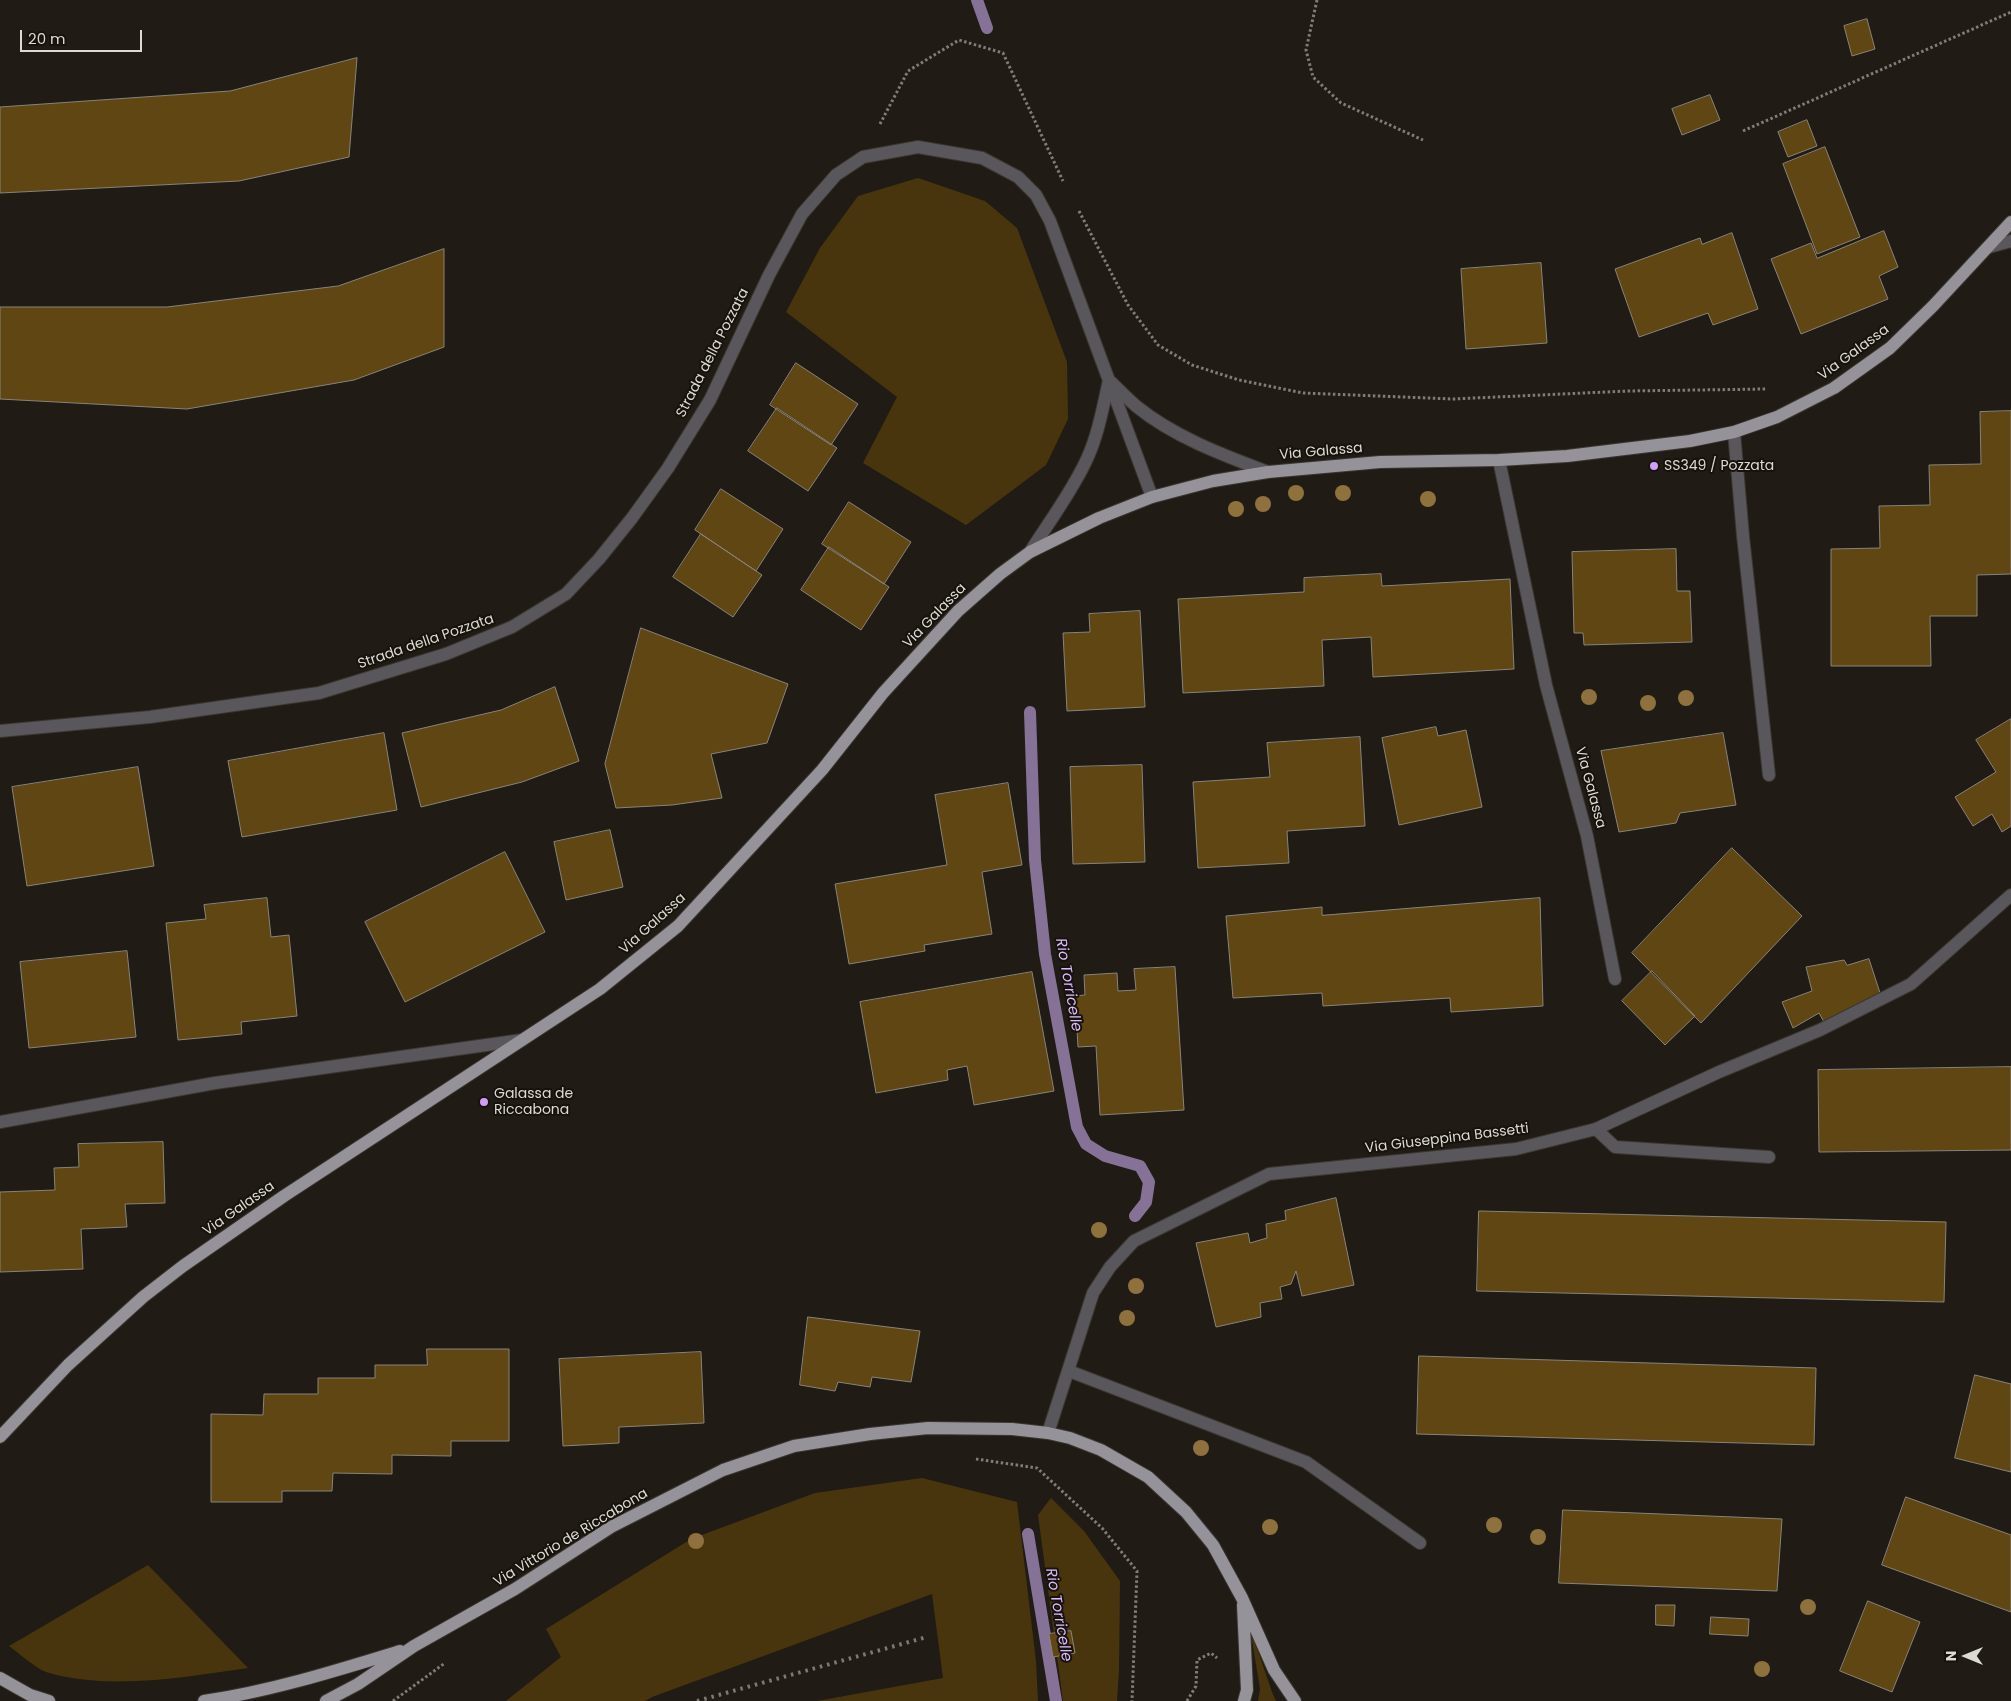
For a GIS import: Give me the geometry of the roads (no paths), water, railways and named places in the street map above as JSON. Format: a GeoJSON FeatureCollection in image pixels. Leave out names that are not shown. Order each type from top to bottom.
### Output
{"type":"FeatureCollection","features":[{"type":"Feature","properties":{"kind":"main road","name":"Via Galassa"},"geometry":{"type":"LineString","coordinates":[[0,1437],[68,1365],[143,1297],[284,1196],[600,989],[678,926],[822,770],[883,693],[958,611],[1000,574],[1030,552],[1099,518],[1152,498],[1214,481],[1268,472],[1380,462],[1499,460],[1567,456],[1662,444],[1734,432],[1777,417],[1834,388],[1882,354],[1933,306],[2011,222]]}},
{"type":"Feature","properties":{"kind":"main road","name":"Via Vittorio de Riccabona"},"geometry":{"type":"LineString","coordinates":[[326,1701],[358,1684],[414,1646],[515,1589],[611,1527],[723,1470],[794,1446],[870,1434],[928,1428],[1012,1429],[1048,1433],[1070,1438],[1101,1450],[1148,1477],[1186,1512],[1213,1545],[1242,1598],[1274,1670],[1295,1701]]}},
{"type":"Feature","properties":{"kind":"main road","name":"Via Vittorio de Riccabona"},"geometry":{"type":"LineString","coordinates":[[1242,1598],[1247,1690],[1244,1701]]}},
{"type":"Feature","properties":{"kind":"main road","name":"Via Vittorio de Riccabona"},"geometry":{"type":"LineString","coordinates":[[204,1701],[243,1695],[317,1676],[414,1646]]}},
{"type":"Feature","properties":{"kind":"main road"},"geometry":{"type":"LineString","coordinates":[[0,1678],[30,1695],[49,1701]]}},
{"type":"Feature","properties":{"kind":"street","name":"Strada della Pozzata"},"geometry":{"type":"LineString","coordinates":[[0,731],[150,717],[319,693],[446,654],[504,631],[566,594],[599,559],[632,518],[668,468],[710,400],[769,275],[802,214],[836,175],[863,157],[918,147],[982,158],[1018,176],[1036,195],[1050,221],[1152,498]]}},
{"type":"Feature","properties":{"kind":"street"},"geometry":{"type":"LineString","coordinates":[[1989,247],[2011,242]]}},
{"type":"Feature","properties":{"kind":"street","name":"Strada della Pozzata"},"geometry":{"type":"LineString","coordinates":[[1109,380],[1136,406],[1157,421],[1218,453],[1268,472]]}},
{"type":"Feature","properties":{"kind":"street"},"geometry":{"type":"LineString","coordinates":[[1030,552],[1087,460],[1109,380]]}},
{"type":"Feature","properties":{"kind":"street"},"geometry":{"type":"LineString","coordinates":[[1734,432],[1743,536],[1769,776]]}},
{"type":"Feature","properties":{"kind":"street","name":"Via Galassa"},"geometry":{"type":"LineString","coordinates":[[1499,460],[1546,684],[1587,836],[1616,979]]}},
{"type":"Feature","properties":{"kind":"street","name":"Via Giuseppina Bassetti"},"geometry":{"type":"LineString","coordinates":[[1048,1433],[1093,1292],[1110,1267],[1134,1241],[1269,1174],[1516,1149],[1596,1129],[1719,1072],[1820,1030],[1911,984],[2011,895]]}},
{"type":"Feature","properties":{"kind":"street","name":"Via Galassa"},"geometry":{"type":"LineString","coordinates":[[0,1122],[215,1083],[522,1040]]}},
{"type":"Feature","properties":{"kind":"street"},"geometry":{"type":"LineString","coordinates":[[1596,1129],[1616,1147],[1769,1157]]}},
{"type":"Feature","properties":{"kind":"street"},"geometry":{"type":"LineString","coordinates":[[1068,1371],[1306,1462],[1420,1543]]}},
{"type":"Feature","properties":{"kind":"waterway","name":"Rio Torricelle"},"geometry":{"type":"LineString","coordinates":[[977,0],[987,28]]}},
{"type":"Feature","properties":{"kind":"waterway","name":"Rio Torricelle"},"geometry":{"type":"LineString","coordinates":[[1030,712],[1035,860],[1045,954],[1077,1127],[1086,1144],[1105,1156],[1140,1166],[1149,1182],[1146,1202],[1135,1216]]}},
{"type":"Feature","properties":{"kind":"waterway","name":"Rio Torricelle"},"geometry":{"type":"LineString","coordinates":[[1028,1534],[1056,1701]]}},
{"type":"Feature","properties":{"kind":"railway"},"geometry":{"type":"LineString","coordinates":[[697,1701],[927,1637]]}},
{"type":"Feature","properties":{"kind":"place","name":"SS349 / Pozzata"},"geometry":{"type":"Point","coordinates":[1654,466]}},
{"type":"Feature","properties":{"kind":"place","name":"Galassa de Riccabona"},"geometry":{"type":"Point","coordinates":[484,1102]}}]}
